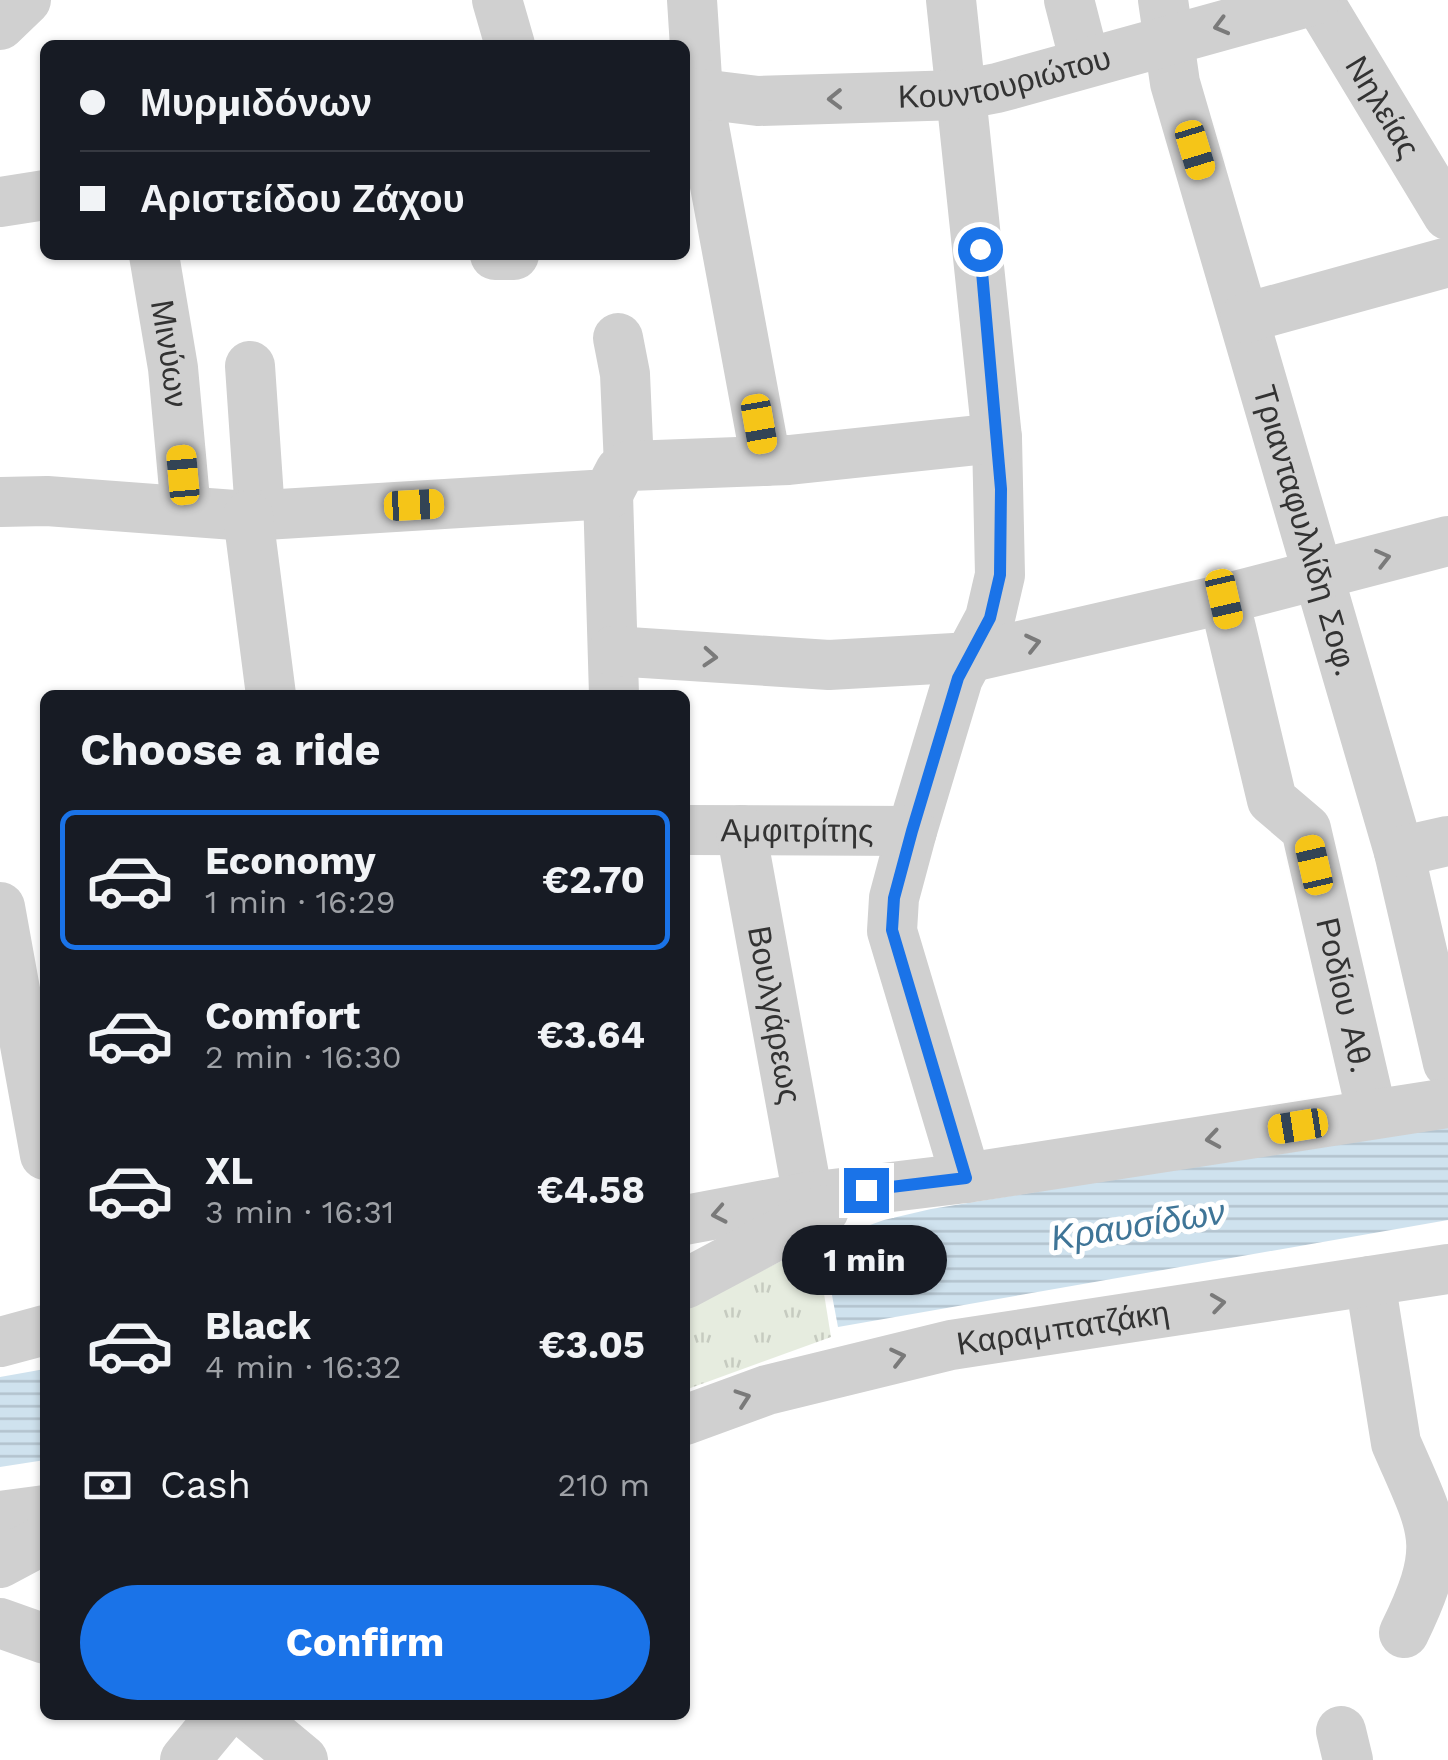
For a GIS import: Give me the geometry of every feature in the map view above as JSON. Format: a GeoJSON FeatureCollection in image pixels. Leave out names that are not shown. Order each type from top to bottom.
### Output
{"type":"FeatureCollection","features":[{"type":"Feature","properties":{"kind":"street"},"geometry":{"type":"LineString","coordinates":[[0,25],[26,0]]}},
{"type":"Feature","properties":{"kind":"street"},"geometry":{"type":"LineString","coordinates":[[497,0],[509,40]]}},
{"type":"Feature","properties":{"kind":"street"},"geometry":{"type":"LineString","coordinates":[[692,0],[691,93],[766,461]]}},
{"type":"Feature","properties":{"kind":"street"},"geometry":{"type":"LineString","coordinates":[[951,0],[997,438],[1000,575],[990,618],[958,678],[894,898],[892,930],[966,1178]]}},
{"type":"Feature","properties":{"kind":"street"},"geometry":{"type":"LineString","coordinates":[[1069,0],[1085,62]]}},
{"type":"Feature","properties":{"kind":"street","name":"Κουντουριώτου"},"geometry":{"type":"LineString","coordinates":[[691,93],[758,101],[960,95],[1085,62],[1165,20],[1316,0]]}},
{"type":"Feature","properties":{"kind":"street","name":"Νηλείας"},"geometry":{"type":"LineString","coordinates":[[1316,0],[1448,216]]}},
{"type":"Feature","properties":{"kind":"street","name":"Τριανταφυλλίδη Σοφ."},"geometry":{"type":"LineString","coordinates":[[1165,20],[1175,83],[1398,852],[1448,1063]]}},
{"type":"Feature","properties":{"kind":"street"},"geometry":{"type":"LineString","coordinates":[[0,202],[40,196]]}},
{"type":"Feature","properties":{"kind":"street","name":"Μινύων"},"geometry":{"type":"LineString","coordinates":[[155,260],[173,368],[186,511]]}},
{"type":"Feature","properties":{"kind":"street"},"geometry":{"type":"LineString","coordinates":[[1245,318],[1448,262]]}},
{"type":"Feature","properties":{"kind":"street"},"geometry":{"type":"LineString","coordinates":[[618,338],[625,374],[613,673],[972,657],[1224,599],[1448,541]]}},
{"type":"Feature","properties":{"kind":"street"},"geometry":{"type":"LineString","coordinates":[[250,366],[254,514],[271,690]]}},
{"type":"Feature","properties":{"kind":"street"},"geometry":{"type":"LineString","coordinates":[[0,502],[254,514],[618,480],[997,438]]}},
{"type":"Feature","properties":{"kind":"street","name":"Ροδίου Αθ."},"geometry":{"type":"LineString","coordinates":[[1224,599],[1272,800],[1306,829],[1372,1114]]}},
{"type":"Feature","properties":{"kind":"street","name":"Αμφιτρίτης"},"geometry":{"type":"LineString","coordinates":[[690,830],[912,831]]}},
{"type":"Feature","properties":{"kind":"street","name":"Βουλγάρεως"},"geometry":{"type":"LineString","coordinates":[[741,830],[808,1197]]}},
{"type":"Feature","properties":{"kind":"street"},"geometry":{"type":"LineString","coordinates":[[1398,852],[1448,842]]}},
{"type":"Feature","properties":{"kind":"street"},"geometry":{"type":"LineString","coordinates":[[40,908],[0,910],[40,1128]]}},
{"type":"Feature","properties":{"kind":"street"},"geometry":{"type":"LineString","coordinates":[[690,1219],[808,1197],[966,1178],[1448,1103]]}},
{"type":"Feature","properties":{"kind":"street"},"geometry":{"type":"LineString","coordinates":[[690,1281],[836,1204],[896,1187]]}},
{"type":"Feature","properties":{"kind":"street","name":"Καραμπατζάκη"},"geometry":{"type":"LineString","coordinates":[[690,1418],[768,1390],[923,1351],[1074,1324],[1448,1269]]}},
{"type":"Feature","properties":{"kind":"street"},"geometry":{"type":"LineString","coordinates":[[1370,1281],[1396,1443],[1406,1466],[1434,1507],[1447,1548],[1439,1591],[1404,1634]]}},
{"type":"Feature","properties":{"kind":"street"},"geometry":{"type":"LineString","coordinates":[[0,1342],[40,1331]]}},
{"type":"Feature","properties":{"kind":"street"},"geometry":{"type":"LineString","coordinates":[[0,1516],[40,1511]]}},
{"type":"Feature","properties":{"kind":"street"},"geometry":{"type":"LineString","coordinates":[[0,1563],[40,1543]]}},
{"type":"Feature","properties":{"kind":"street"},"geometry":{"type":"LineString","coordinates":[[0,1623],[40,1637]]}},
{"type":"Feature","properties":{"kind":"street"},"geometry":{"type":"LineString","coordinates":[[185,1760],[218,1720]]}},
{"type":"Feature","properties":{"kind":"green space"},"geometry":{"type":"Polygon","coordinates":[[[816,1244],[831,1337],[690,1388],[690,1306],[816,1244]]]}},
{"type":"Feature","properties":{"kind":"water","name":"Κραυσίδων"},"geometry":{"type":"Polygon","coordinates":[[[1448,1124],[1448,1220],[838,1327],[822,1242],[884,1220],[1448,1124]]]}},
{"type":"Feature","properties":{"kind":"water"},"geometry":{"type":"Polygon","coordinates":[[[40,1370],[40,1461],[0,1467],[0,1377],[40,1370]]]}},
{"type":"Feature","properties":{"kind":"route"},"geometry":{"type":"LineString","coordinates":[[866,1190],[966,1178],[892,930],[898,880],[958,678],[990,618],[1000,575],[1001,489],[980,249]]}}]}
